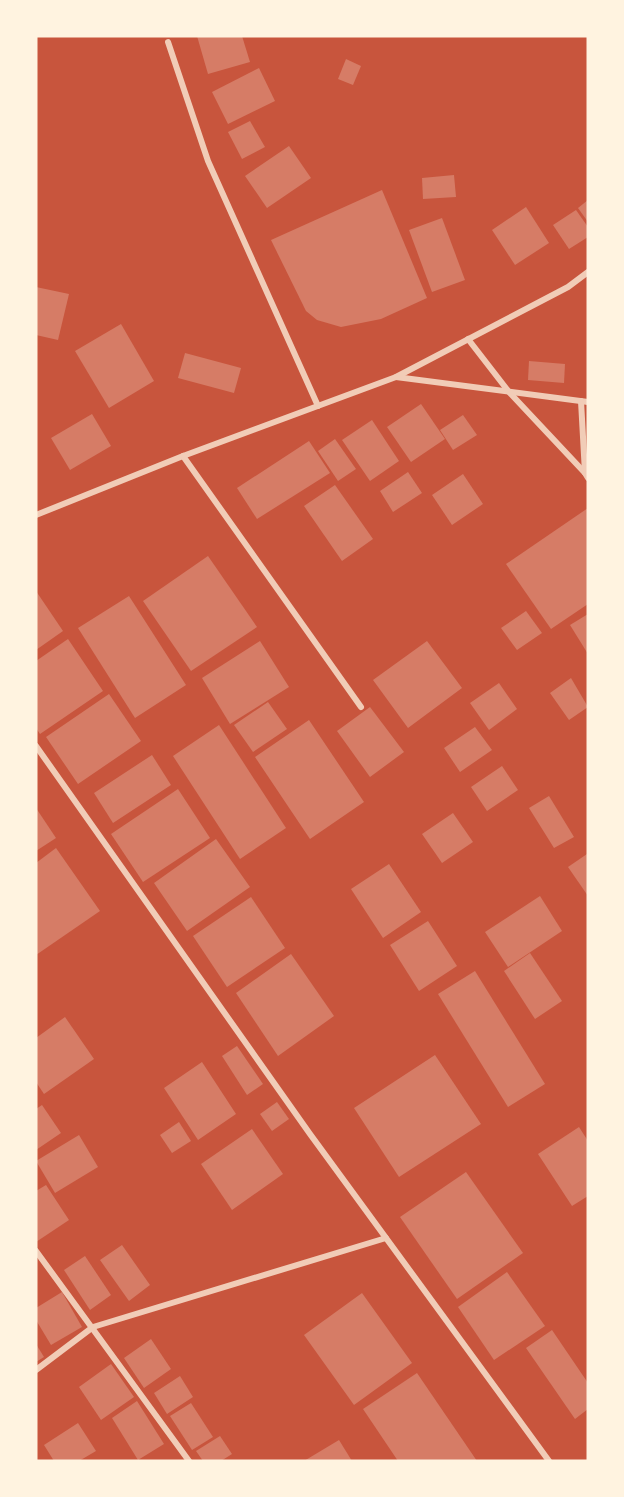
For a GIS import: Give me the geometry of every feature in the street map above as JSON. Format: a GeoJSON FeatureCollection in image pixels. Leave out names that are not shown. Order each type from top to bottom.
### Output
{"type":"FeatureCollection","features":[{"type":"Feature","properties":{"kind":"street"},"geometry":{"type":"LineString","coordinates":[[168,42],[208,161],[318,406]]}},
{"type":"Feature","properties":{"kind":"street"},"geometry":{"type":"LineString","coordinates":[[36,515],[183,456],[396,377],[568,287],[588,272]]}},
{"type":"Feature","properties":{"kind":"street"},"geometry":{"type":"LineString","coordinates":[[468,339],[508,392],[586,475]]}},
{"type":"Feature","properties":{"kind":"street"},"geometry":{"type":"LineString","coordinates":[[396,377],[585,401],[586,475]]}},
{"type":"Feature","properties":{"kind":"street"},"geometry":{"type":"LineString","coordinates":[[183,456],[361,707]]}},
{"type":"Feature","properties":{"kind":"street"},"geometry":{"type":"LineString","coordinates":[[36,746],[386,1239],[549,1461]]}},
{"type":"Feature","properties":{"kind":"street"},"geometry":{"type":"LineString","coordinates":[[36,1370],[93,1328],[386,1239]]}},
{"type":"Feature","properties":{"kind":"street"},"geometry":{"type":"LineString","coordinates":[[36,1251],[189,1461]]}},
{"type":"Feature","properties":{"kind":"building"},"geometry":{"type":"Polygon","coordinates":[[[197,36],[242,36],[250,62],[208,74],[197,36]]]}},
{"type":"Feature","properties":{"kind":"building"},"geometry":{"type":"Polygon","coordinates":[[[346,59],[361,66],[353,85],[338,79],[346,59]]]}},
{"type":"Feature","properties":{"kind":"building"},"geometry":{"type":"Polygon","coordinates":[[[259,68],[275,101],[228,124],[212,92],[259,68]]]}},
{"type":"Feature","properties":{"kind":"building"},"geometry":{"type":"Polygon","coordinates":[[[250,121],[265,147],[242,159],[228,132],[250,121]]]}},
{"type":"Feature","properties":{"kind":"building"},"geometry":{"type":"Polygon","coordinates":[[[289,146],[311,178],[267,208],[245,176],[289,146]]]}},
{"type":"Feature","properties":{"kind":"building"},"geometry":{"type":"Polygon","coordinates":[[[454,175],[456,197],[423,199],[422,178],[454,175]]]}},
{"type":"Feature","properties":{"kind":"building"},"geometry":{"type":"Polygon","coordinates":[[[382,190],[427,298],[381,319],[341,327],[317,320],[306,311],[271,240],[382,190]]]}},
{"type":"Feature","properties":{"kind":"building"},"geometry":{"type":"Polygon","coordinates":[[[588,200],[588,222],[578,208],[588,200]]]}},
{"type":"Feature","properties":{"kind":"building"},"geometry":{"type":"Polygon","coordinates":[[[526,207],[549,243],[515,265],[492,230],[526,207]]]}},
{"type":"Feature","properties":{"kind":"building"},"geometry":{"type":"Polygon","coordinates":[[[576,210],[588,227],[588,237],[569,249],[553,225],[576,210]]]}},
{"type":"Feature","properties":{"kind":"building"},"geometry":{"type":"Polygon","coordinates":[[[442,218],[465,280],[432,292],[409,230],[442,218]]]}},
{"type":"Feature","properties":{"kind":"building"},"geometry":{"type":"Polygon","coordinates":[[[36,287],[69,294],[58,340],[36,335],[36,287]]]}},
{"type":"Feature","properties":{"kind":"building"},"geometry":{"type":"Polygon","coordinates":[[[121,324],[154,381],[109,408],[75,351],[121,324]]]}},
{"type":"Feature","properties":{"kind":"building"},"geometry":{"type":"Polygon","coordinates":[[[185,353],[241,368],[234,393],[178,378],[185,353]]]}},
{"type":"Feature","properties":{"kind":"building"},"geometry":{"type":"Polygon","coordinates":[[[529,361],[565,364],[564,383],[528,380],[529,361]]]}},
{"type":"Feature","properties":{"kind":"building"},"geometry":{"type":"Polygon","coordinates":[[[421,404],[445,439],[411,462],[387,427],[421,404]]]}},
{"type":"Feature","properties":{"kind":"building"},"geometry":{"type":"Polygon","coordinates":[[[92,414],[111,446],[70,470],[51,438],[92,414]]]}},
{"type":"Feature","properties":{"kind":"building"},"geometry":{"type":"Polygon","coordinates":[[[463,415],[477,435],[453,450],[440,430],[463,415]]]}},
{"type":"Feature","properties":{"kind":"building"},"geometry":{"type":"Polygon","coordinates":[[[372,420],[399,461],[370,481],[342,440],[372,420]]]}},
{"type":"Feature","properties":{"kind":"building"},"geometry":{"type":"Polygon","coordinates":[[[335,439],[356,469],[338,481],[318,451],[335,439]]]}},
{"type":"Feature","properties":{"kind":"building"},"geometry":{"type":"Polygon","coordinates":[[[309,441],[330,473],[257,519],[237,488],[309,441]]]}},
{"type":"Feature","properties":{"kind":"building"},"geometry":{"type":"Polygon","coordinates":[[[408,472],[422,493],[393,512],[380,491],[408,472]]]}},
{"type":"Feature","properties":{"kind":"building"},"geometry":{"type":"Polygon","coordinates":[[[463,474],[483,504],[452,525],[432,495],[463,474]]]}},
{"type":"Feature","properties":{"kind":"building"},"geometry":{"type":"Polygon","coordinates":[[[335,485],[373,539],[342,561],[304,506],[335,485]]]}},
{"type":"Feature","properties":{"kind":"building"},"geometry":{"type":"Polygon","coordinates":[[[588,508],[588,604],[551,629],[506,564],[588,508]]]}},
{"type":"Feature","properties":{"kind":"building"},"geometry":{"type":"Polygon","coordinates":[[[208,556],[257,627],[191,671],[143,601],[208,556]]]}},
{"type":"Feature","properties":{"kind":"building"},"geometry":{"type":"Polygon","coordinates":[[[36,591],[63,631],[36,650],[36,591]]]}},
{"type":"Feature","properties":{"kind":"building"},"geometry":{"type":"Polygon","coordinates":[[[129,596],[186,685],[135,718],[78,628],[129,596]]]}},
{"type":"Feature","properties":{"kind":"building"},"geometry":{"type":"Polygon","coordinates":[[[526,611],[542,633],[517,650],[501,628],[526,611]]]}},
{"type":"Feature","properties":{"kind":"building"},"geometry":{"type":"Polygon","coordinates":[[[588,614],[588,654],[570,625],[588,614]]]}},
{"type":"Feature","properties":{"kind":"building"},"geometry":{"type":"Polygon","coordinates":[[[68,639],[103,691],[40,734],[36,728],[36,661],[68,639]]]}},
{"type":"Feature","properties":{"kind":"building"},"geometry":{"type":"Polygon","coordinates":[[[260,641],[289,687],[230,724],[202,678],[260,641]]]}},
{"type":"Feature","properties":{"kind":"building"},"geometry":{"type":"Polygon","coordinates":[[[427,641],[462,688],[408,728],[373,680],[427,641]]]}},
{"type":"Feature","properties":{"kind":"building"},"geometry":{"type":"Polygon","coordinates":[[[571,678],[588,707],[569,720],[550,693],[571,678]]]}},
{"type":"Feature","properties":{"kind":"building"},"geometry":{"type":"Polygon","coordinates":[[[499,683],[517,709],[489,730],[470,703],[499,683]]]}},
{"type":"Feature","properties":{"kind":"building"},"geometry":{"type":"Polygon","coordinates":[[[109,694],[141,741],[78,784],[46,737],[109,694]]]}},
{"type":"Feature","properties":{"kind":"building"},"geometry":{"type":"Polygon","coordinates":[[[268,702],[287,729],[253,752],[234,725],[268,702]]]}},
{"type":"Feature","properties":{"kind":"building"},"geometry":{"type":"Polygon","coordinates":[[[370,707],[404,752],[370,777],[337,731],[370,707]]]}},
{"type":"Feature","properties":{"kind":"building"},"geometry":{"type":"Polygon","coordinates":[[[309,720],[364,802],[310,839],[255,757],[309,720]]]}},
{"type":"Feature","properties":{"kind":"building"},"geometry":{"type":"Polygon","coordinates":[[[219,725],[286,828],[240,859],[173,756],[219,725]]]}},
{"type":"Feature","properties":{"kind":"building"},"geometry":{"type":"Polygon","coordinates":[[[475,727],[492,750],[460,772],[444,748],[475,727]]]}},
{"type":"Feature","properties":{"kind":"building"},"geometry":{"type":"Polygon","coordinates":[[[152,755],[171,785],[113,823],[94,793],[152,755]]]}},
{"type":"Feature","properties":{"kind":"building"},"geometry":{"type":"Polygon","coordinates":[[[502,766],[518,790],[487,811],[471,787],[502,766]]]}},
{"type":"Feature","properties":{"kind":"building"},"geometry":{"type":"Polygon","coordinates":[[[178,789],[210,838],[143,882],[111,834],[178,789]]]}},
{"type":"Feature","properties":{"kind":"building"},"geometry":{"type":"Polygon","coordinates":[[[549,796],[574,837],[554,848],[529,808],[549,796]]]}},
{"type":"Feature","properties":{"kind":"building"},"geometry":{"type":"Polygon","coordinates":[[[36,808],[56,838],[36,851],[36,808]]]}},
{"type":"Feature","properties":{"kind":"building"},"geometry":{"type":"Polygon","coordinates":[[[453,813],[473,842],[442,863],[422,834],[453,813]]]}},
{"type":"Feature","properties":{"kind":"building"},"geometry":{"type":"Polygon","coordinates":[[[216,839],[250,887],[187,931],[154,883],[216,839]]]}},
{"type":"Feature","properties":{"kind":"building"},"geometry":{"type":"Polygon","coordinates":[[[56,848],[100,911],[36,955],[36,863],[56,848]]]}},
{"type":"Feature","properties":{"kind":"building"},"geometry":{"type":"Polygon","coordinates":[[[588,855],[588,896],[568,867],[588,855]]]}},
{"type":"Feature","properties":{"kind":"building"},"geometry":{"type":"Polygon","coordinates":[[[389,864],[421,912],[383,938],[351,889],[389,864]]]}},
{"type":"Feature","properties":{"kind":"building"},"geometry":{"type":"Polygon","coordinates":[[[540,896],[562,931],[508,967],[485,932],[540,896]]]}},
{"type":"Feature","properties":{"kind":"building"},"geometry":{"type":"Polygon","coordinates":[[[251,897],[285,948],[227,987],[193,936],[251,897]]]}},
{"type":"Feature","properties":{"kind":"building"},"geometry":{"type":"Polygon","coordinates":[[[428,921],[457,966],[419,991],[390,945],[428,921]]]}},
{"type":"Feature","properties":{"kind":"building"},"geometry":{"type":"Polygon","coordinates":[[[530,953],[562,1001],[535,1019],[504,971],[530,953]]]}},
{"type":"Feature","properties":{"kind":"building"},"geometry":{"type":"Polygon","coordinates":[[[291,954],[334,1016],[278,1056],[236,993],[291,954]]]}},
{"type":"Feature","properties":{"kind":"building"},"geometry":{"type":"Polygon","coordinates":[[[475,971],[545,1084],[508,1107],[438,994],[475,971]]]}},
{"type":"Feature","properties":{"kind":"building"},"geometry":{"type":"Polygon","coordinates":[[[65,1017],[94,1059],[44,1094],[36,1082],[36,1038],[65,1017]]]}},
{"type":"Feature","properties":{"kind":"building"},"geometry":{"type":"Polygon","coordinates":[[[237,1046],[263,1084],[247,1095],[222,1056],[237,1046]]]}},
{"type":"Feature","properties":{"kind":"building"},"geometry":{"type":"Polygon","coordinates":[[[435,1055],[481,1124],[399,1177],[354,1108],[435,1055]]]}},
{"type":"Feature","properties":{"kind":"building"},"geometry":{"type":"Polygon","coordinates":[[[202,1062],[236,1114],[198,1140],[164,1088],[202,1062]]]}},
{"type":"Feature","properties":{"kind":"building"},"geometry":{"type":"Polygon","coordinates":[[[277,1102],[289,1119],[272,1131],[260,1114],[277,1102]]]}},
{"type":"Feature","properties":{"kind":"building"},"geometry":{"type":"Polygon","coordinates":[[[42,1105],[61,1133],[36,1150],[36,1109],[42,1105]]]}},
{"type":"Feature","properties":{"kind":"building"},"geometry":{"type":"Polygon","coordinates":[[[179,1122],[191,1141],[172,1153],[160,1135],[179,1122]]]}},
{"type":"Feature","properties":{"kind":"building"},"geometry":{"type":"Polygon","coordinates":[[[579,1127],[588,1141],[588,1196],[572,1206],[538,1154],[579,1127]]]}},
{"type":"Feature","properties":{"kind":"building"},"geometry":{"type":"Polygon","coordinates":[[[252,1129],[283,1174],[232,1210],[201,1164],[252,1129]]]}},
{"type":"Feature","properties":{"kind":"building"},"geometry":{"type":"Polygon","coordinates":[[[79,1135],[98,1167],[55,1193],[36,1161],[79,1135]]]}},
{"type":"Feature","properties":{"kind":"building"},"geometry":{"type":"Polygon","coordinates":[[[466,1172],[523,1253],[457,1299],[400,1217],[466,1172]]]}},
{"type":"Feature","properties":{"kind":"building"},"geometry":{"type":"Polygon","coordinates":[[[46,1185],[69,1220],[36,1242],[36,1191],[46,1185]]]}},
{"type":"Feature","properties":{"kind":"building"},"geometry":{"type":"Polygon","coordinates":[[[122,1245],[150,1285],[129,1301],[100,1260],[122,1245]]]}},
{"type":"Feature","properties":{"kind":"building"},"geometry":{"type":"Polygon","coordinates":[[[85,1256],[111,1295],[90,1310],[64,1270],[85,1256]]]}},
{"type":"Feature","properties":{"kind":"building"},"geometry":{"type":"Polygon","coordinates":[[[507,1272],[545,1326],[494,1360],[458,1307],[507,1272]]]}},
{"type":"Feature","properties":{"kind":"building"},"geometry":{"type":"Polygon","coordinates":[[[62,1292],[82,1327],[51,1345],[36,1320],[36,1308],[62,1292]]]}},
{"type":"Feature","properties":{"kind":"building"},"geometry":{"type":"Polygon","coordinates":[[[362,1293],[412,1363],[354,1405],[304,1335],[362,1293]]]}},
{"type":"Feature","properties":{"kind":"building"},"geometry":{"type":"Polygon","coordinates":[[[552,1330],[588,1383],[588,1409],[575,1419],[526,1348],[552,1330]]]}},
{"type":"Feature","properties":{"kind":"building"},"geometry":{"type":"Polygon","coordinates":[[[151,1339],[171,1369],[144,1388],[124,1358],[151,1339]]]}},
{"type":"Feature","properties":{"kind":"building"},"geometry":{"type":"Polygon","coordinates":[[[36,1344],[44,1357],[36,1362],[36,1344]]]}},
{"type":"Feature","properties":{"kind":"building"},"geometry":{"type":"Polygon","coordinates":[[[111,1364],[134,1397],[101,1420],[79,1387],[111,1364]]]}},
{"type":"Feature","properties":{"kind":"building"},"geometry":{"type":"Polygon","coordinates":[[[417,1373],[477,1461],[398,1461],[363,1409],[417,1373]]]}},
{"type":"Feature","properties":{"kind":"building"},"geometry":{"type":"Polygon","coordinates":[[[180,1376],[193,1397],[167,1414],[154,1393],[180,1376]]]}},
{"type":"Feature","properties":{"kind":"building"},"geometry":{"type":"Polygon","coordinates":[[[137,1401],[164,1444],[138,1460],[112,1418],[137,1401]]]}},
{"type":"Feature","properties":{"kind":"building"},"geometry":{"type":"Polygon","coordinates":[[[191,1403],[213,1437],[192,1450],[170,1416],[191,1403]]]}},
{"type":"Feature","properties":{"kind":"building"},"geometry":{"type":"Polygon","coordinates":[[[78,1423],[96,1451],[79,1461],[54,1461],[44,1445],[78,1423]]]}},
{"type":"Feature","properties":{"kind":"building"},"geometry":{"type":"Polygon","coordinates":[[[220,1436],[232,1454],[221,1461],[203,1461],[196,1451],[220,1436]]]}},
{"type":"Feature","properties":{"kind":"building"},"geometry":{"type":"Polygon","coordinates":[[[339,1440],[352,1461],[304,1461],[339,1440]]]}}]}
